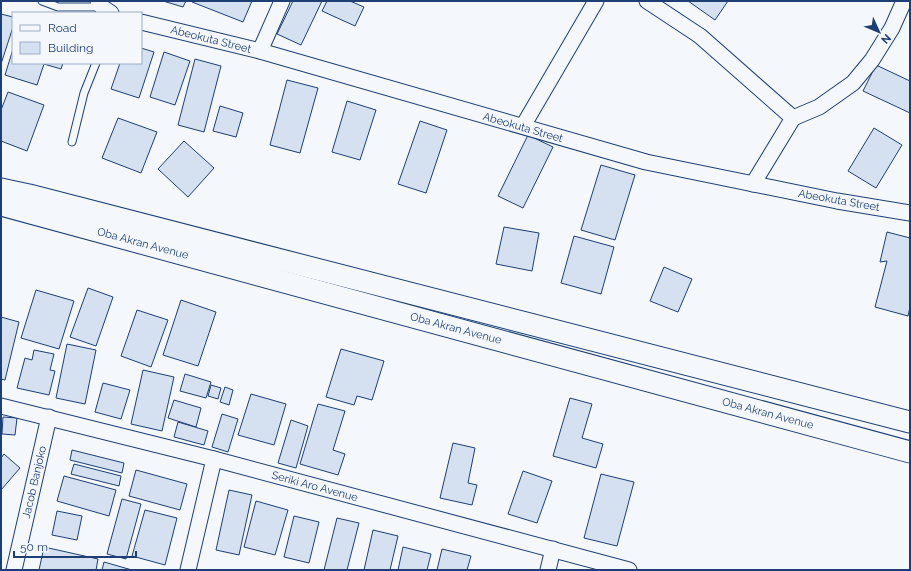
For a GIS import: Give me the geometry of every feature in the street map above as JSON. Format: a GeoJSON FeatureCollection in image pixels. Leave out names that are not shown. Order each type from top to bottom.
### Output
{"type":"FeatureCollection","features":[{"type":"Feature","properties":{"kind":"main road"},"geometry":{"type":"LineString","coordinates":[[1,177],[6,178],[29,195]]}},
{"type":"Feature","properties":{"kind":"main road","name":"Oba Akran Avenue"},"geometry":{"type":"LineString","coordinates":[[1,189],[910,422]]}},
{"type":"Feature","properties":{"kind":"main road","name":"Oba Akran Avenue"},"geometry":{"type":"LineString","coordinates":[[1,205],[910,452]]}},
{"type":"Feature","properties":{"kind":"main road"},"geometry":{"type":"LineString","coordinates":[[1,212],[14,215],[42,216]]}},
{"type":"Feature","properties":{"kind":"street"},"geometry":{"type":"LineString","coordinates":[[260,52],[282,1]]}},
{"type":"Feature","properties":{"kind":"street"},"geometry":{"type":"LineString","coordinates":[[523,126],[596,1]]}},
{"type":"Feature","properties":{"kind":"street"},"geometry":{"type":"LineString","coordinates":[[647,1],[700,36],[793,118]]}},
{"type":"Feature","properties":{"kind":"street"},"geometry":{"type":"LineString","coordinates":[[753,184],[793,118],[819,107],[853,83],[872,60],[892,28],[904,1]]}},
{"type":"Feature","properties":{"kind":"street","name":"Abeokuta Street"},"geometry":{"type":"LineString","coordinates":[[142,22],[260,52],[646,162],[753,184],[910,213]]}},
{"type":"Feature","properties":{"kind":"street","name":"Seriki Aro Avenue"},"geometry":{"type":"LineString","coordinates":[[1,406],[214,459],[629,570]]}},
{"type":"Feature","properties":{"kind":"street","name":"Jacob Banjoko"},"geometry":{"type":"LineString","coordinates":[[14,570],[49,417]]}},
{"type":"Feature","properties":{"kind":"street"},"geometry":{"type":"LineString","coordinates":[[188,570],[214,459]]}},
{"type":"Feature","properties":{"kind":"street"},"geometry":{"type":"LineString","coordinates":[[548,570],[553,549]]}},
{"type":"Feature","properties":{"kind":"lane"},"geometry":{"type":"LineString","coordinates":[[42,1],[58,7],[104,7]]}},
{"type":"Feature","properties":{"kind":"lane"},"geometry":{"type":"LineString","coordinates":[[72,142],[84,93],[96,64]]}},
{"type":"Feature","properties":{"kind":"building"},"geometry":{"type":"Polygon","coordinates":[[[163,1],[186,1],[183,7],[163,1]]]}},
{"type":"Feature","properties":{"kind":"building"},"geometry":{"type":"Polygon","coordinates":[[[252,1],[243,22],[192,2],[252,1]]]}},
{"type":"Feature","properties":{"kind":"building"},"geometry":{"type":"Polygon","coordinates":[[[293,1],[322,1],[301,45],[277,34],[293,1]]]}},
{"type":"Feature","properties":{"kind":"building"},"geometry":{"type":"Polygon","coordinates":[[[327,1],[350,1],[364,7],[355,26],[322,11],[327,1]]]}},
{"type":"Feature","properties":{"kind":"building"},"geometry":{"type":"Polygon","coordinates":[[[688,1],[728,1],[715,20],[688,1]]]}},
{"type":"Feature","properties":{"kind":"building"},"geometry":{"type":"Polygon","coordinates":[[[1,14],[12,17],[12,30],[1,64],[1,14]]]}},
{"type":"Feature","properties":{"kind":"building"},"geometry":{"type":"Polygon","coordinates":[[[142,48],[154,52],[139,98],[111,89],[120,64],[142,64],[142,48]]]}},
{"type":"Feature","properties":{"kind":"building"},"geometry":{"type":"Polygon","coordinates":[[[12,52],[12,64],[44,64],[37,85],[5,75],[12,52]]]}},
{"type":"Feature","properties":{"kind":"building"},"geometry":{"type":"Polygon","coordinates":[[[164,52],[190,61],[175,105],[150,97],[164,52]]]}},
{"type":"Feature","properties":{"kind":"building"},"geometry":{"type":"Polygon","coordinates":[[[195,59],[221,66],[204,132],[178,125],[195,59]]]}},
{"type":"Feature","properties":{"kind":"building"},"geometry":{"type":"Polygon","coordinates":[[[44,64],[63,64],[61,69],[44,64]]]}},
{"type":"Feature","properties":{"kind":"building"},"geometry":{"type":"Polygon","coordinates":[[[876,65],[910,81],[910,113],[863,91],[876,65]]]}},
{"type":"Feature","properties":{"kind":"building"},"geometry":{"type":"Polygon","coordinates":[[[287,80],[318,88],[300,153],[270,145],[287,80]]]}},
{"type":"Feature","properties":{"kind":"building"},"geometry":{"type":"Polygon","coordinates":[[[8,92],[44,105],[27,151],[1,141],[1,110],[8,92]]]}},
{"type":"Feature","properties":{"kind":"building"},"geometry":{"type":"Polygon","coordinates":[[[347,101],[376,110],[360,160],[332,152],[347,101]]]}},
{"type":"Feature","properties":{"kind":"building"},"geometry":{"type":"Polygon","coordinates":[[[220,106],[243,113],[236,137],[213,131],[220,106]]]}},
{"type":"Feature","properties":{"kind":"building"},"geometry":{"type":"Polygon","coordinates":[[[118,118],[157,132],[141,173],[102,158],[118,118]]]}},
{"type":"Feature","properties":{"kind":"building"},"geometry":{"type":"Polygon","coordinates":[[[420,121],[447,130],[426,193],[398,184],[420,121]]]}},
{"type":"Feature","properties":{"kind":"building"},"geometry":{"type":"Polygon","coordinates":[[[874,128],[902,145],[876,188],[848,171],[874,128]]]}},
{"type":"Feature","properties":{"kind":"building"},"geometry":{"type":"Polygon","coordinates":[[[528,135],[553,147],[523,208],[498,196],[528,135]]]}},
{"type":"Feature","properties":{"kind":"building"},"geometry":{"type":"Polygon","coordinates":[[[184,141],[214,168],[188,197],[158,169],[184,141]]]}},
{"type":"Feature","properties":{"kind":"building"},"geometry":{"type":"Polygon","coordinates":[[[601,165],[635,175],[615,240],[581,230],[601,165]]]}},
{"type":"Feature","properties":{"kind":"building"},"geometry":{"type":"Polygon","coordinates":[[[504,227],[539,233],[532,271],[496,264],[504,227]]]}},
{"type":"Feature","properties":{"kind":"building"},"geometry":{"type":"Polygon","coordinates":[[[887,232],[910,238],[910,307],[908,316],[875,307],[887,261],[880,262],[887,232]]]}},
{"type":"Feature","properties":{"kind":"building"},"geometry":{"type":"Polygon","coordinates":[[[574,236],[614,247],[601,294],[561,283],[574,236]]]}},
{"type":"Feature","properties":{"kind":"building"},"geometry":{"type":"Polygon","coordinates":[[[664,267],[692,279],[678,312],[650,301],[664,267]]]}},
{"type":"Feature","properties":{"kind":"building"},"geometry":{"type":"Polygon","coordinates":[[[88,288],[113,297],[96,346],[70,337],[88,288]]]}},
{"type":"Feature","properties":{"kind":"building"},"geometry":{"type":"Polygon","coordinates":[[[36,290],[74,301],[59,349],[21,338],[36,290]]]}},
{"type":"Feature","properties":{"kind":"building"},"geometry":{"type":"Polygon","coordinates":[[[181,300],[216,312],[198,366],[163,355],[181,300]]]}},
{"type":"Feature","properties":{"kind":"building"},"geometry":{"type":"Polygon","coordinates":[[[137,310],[168,320],[151,367],[121,356],[137,310]]]}},
{"type":"Feature","properties":{"kind":"building"},"geometry":{"type":"Polygon","coordinates":[[[1,317],[19,322],[5,380],[1,379],[1,317]]]}},
{"type":"Feature","properties":{"kind":"building"},"geometry":{"type":"Polygon","coordinates":[[[67,344],[96,350],[85,404],[56,398],[67,344]]]}},
{"type":"Feature","properties":{"kind":"building"},"geometry":{"type":"Polygon","coordinates":[[[341,349],[384,361],[372,400],[357,396],[354,405],[326,397],[341,349]]]}},
{"type":"Feature","properties":{"kind":"building"},"geometry":{"type":"Polygon","coordinates":[[[34,350],[54,354],[50,370],[55,371],[49,395],[17,388],[25,358],[32,360],[34,350]]]}},
{"type":"Feature","properties":{"kind":"building"},"geometry":{"type":"Polygon","coordinates":[[[143,370],[174,377],[162,431],[131,424],[143,370]]]}},
{"type":"Feature","properties":{"kind":"building"},"geometry":{"type":"Polygon","coordinates":[[[185,374],[211,382],[206,398],[180,391],[185,374]]]}},
{"type":"Feature","properties":{"kind":"building"},"geometry":{"type":"Polygon","coordinates":[[[103,383],[130,390],[121,419],[95,412],[103,383]]]}},
{"type":"Feature","properties":{"kind":"building"},"geometry":{"type":"Polygon","coordinates":[[[211,385],[221,388],[218,399],[208,396],[211,385]]]}},
{"type":"Feature","properties":{"kind":"building"},"geometry":{"type":"Polygon","coordinates":[[[225,387],[233,390],[229,405],[220,402],[225,387]]]}},
{"type":"Feature","properties":{"kind":"building"},"geometry":{"type":"Polygon","coordinates":[[[251,394],[286,404],[274,445],[238,435],[251,394]]]}},
{"type":"Feature","properties":{"kind":"building"},"geometry":{"type":"Polygon","coordinates":[[[570,398],[592,404],[582,438],[603,444],[596,468],[553,456],[570,398]]]}},
{"type":"Feature","properties":{"kind":"building"},"geometry":{"type":"Polygon","coordinates":[[[174,400],[201,408],[196,427],[168,418],[174,400]]]}},
{"type":"Feature","properties":{"kind":"building"},"geometry":{"type":"Polygon","coordinates":[[[318,404],[345,411],[333,450],[345,454],[338,475],[300,464],[318,404]]]}},
{"type":"Feature","properties":{"kind":"building"},"geometry":{"type":"Polygon","coordinates":[[[222,414],[238,419],[228,452],[212,447],[222,414]]]}},
{"type":"Feature","properties":{"kind":"building"},"geometry":{"type":"Polygon","coordinates":[[[3,417],[17,418],[15,435],[2,434],[3,417]]]}},
{"type":"Feature","properties":{"kind":"building"},"geometry":{"type":"Polygon","coordinates":[[[291,420],[308,426],[296,468],[278,463],[291,420]]]}},
{"type":"Feature","properties":{"kind":"building"},"geometry":{"type":"Polygon","coordinates":[[[178,422],[208,431],[204,445],[174,437],[178,422]]]}},
{"type":"Feature","properties":{"kind":"building"},"geometry":{"type":"Polygon","coordinates":[[[453,443],[475,448],[468,483],[477,485],[472,505],[440,498],[453,443]]]}},
{"type":"Feature","properties":{"kind":"building"},"geometry":{"type":"Polygon","coordinates":[[[72,450],[124,463],[122,473],[70,460],[72,450]]]}},
{"type":"Feature","properties":{"kind":"building"},"geometry":{"type":"Polygon","coordinates":[[[4,454],[20,468],[1,490],[1,458],[4,454]]]}},
{"type":"Feature","properties":{"kind":"building"},"geometry":{"type":"Polygon","coordinates":[[[74,464],[121,476],[119,486],[71,474],[74,464]]]}},
{"type":"Feature","properties":{"kind":"building"},"geometry":{"type":"Polygon","coordinates":[[[136,470],[187,484],[180,510],[129,496],[136,470]]]}},
{"type":"Feature","properties":{"kind":"building"},"geometry":{"type":"Polygon","coordinates":[[[523,471],[552,481],[537,523],[508,514],[523,471]]]}},
{"type":"Feature","properties":{"kind":"building"},"geometry":{"type":"Polygon","coordinates":[[[601,474],[634,482],[617,546],[584,538],[601,474]]]}},
{"type":"Feature","properties":{"kind":"building"},"geometry":{"type":"Polygon","coordinates":[[[64,476],[116,490],[109,516],[57,501],[64,476]]]}},
{"type":"Feature","properties":{"kind":"building"},"geometry":{"type":"Polygon","coordinates":[[[229,490],[252,495],[239,555],[216,550],[229,490]]]}},
{"type":"Feature","properties":{"kind":"building"},"geometry":{"type":"Polygon","coordinates":[[[122,499],[141,504],[126,559],[107,554],[122,499]]]}},
{"type":"Feature","properties":{"kind":"building"},"geometry":{"type":"Polygon","coordinates":[[[256,501],[288,510],[275,555],[244,547],[256,501]]]}},
{"type":"Feature","properties":{"kind":"building"},"geometry":{"type":"Polygon","coordinates":[[[145,510],[177,518],[165,565],[132,556],[145,510]]]}},
{"type":"Feature","properties":{"kind":"building"},"geometry":{"type":"Polygon","coordinates":[[[57,511],[82,516],[77,540],[52,535],[57,511]]]}},
{"type":"Feature","properties":{"kind":"building"},"geometry":{"type":"Polygon","coordinates":[[[294,516],[319,522],[309,563],[284,557],[294,516]]]}},
{"type":"Feature","properties":{"kind":"building"},"geometry":{"type":"Polygon","coordinates":[[[337,518],[359,523],[347,570],[324,570],[337,518]]]}},
{"type":"Feature","properties":{"kind":"building"},"geometry":{"type":"Polygon","coordinates":[[[373,530],[398,536],[390,570],[364,570],[373,530]]]}},
{"type":"Feature","properties":{"kind":"building"},"geometry":{"type":"Polygon","coordinates":[[[44,547],[98,559],[96,570],[39,570],[44,547]]]}},
{"type":"Feature","properties":{"kind":"building"},"geometry":{"type":"Polygon","coordinates":[[[403,547],[431,554],[427,570],[398,570],[403,547]]]}},
{"type":"Feature","properties":{"kind":"building"},"geometry":{"type":"Polygon","coordinates":[[[442,549],[471,556],[467,570],[437,570],[442,549]]]}},
{"type":"Feature","properties":{"kind":"building"},"geometry":{"type":"Polygon","coordinates":[[[104,562],[132,570],[102,570],[104,562]]]}}]}
